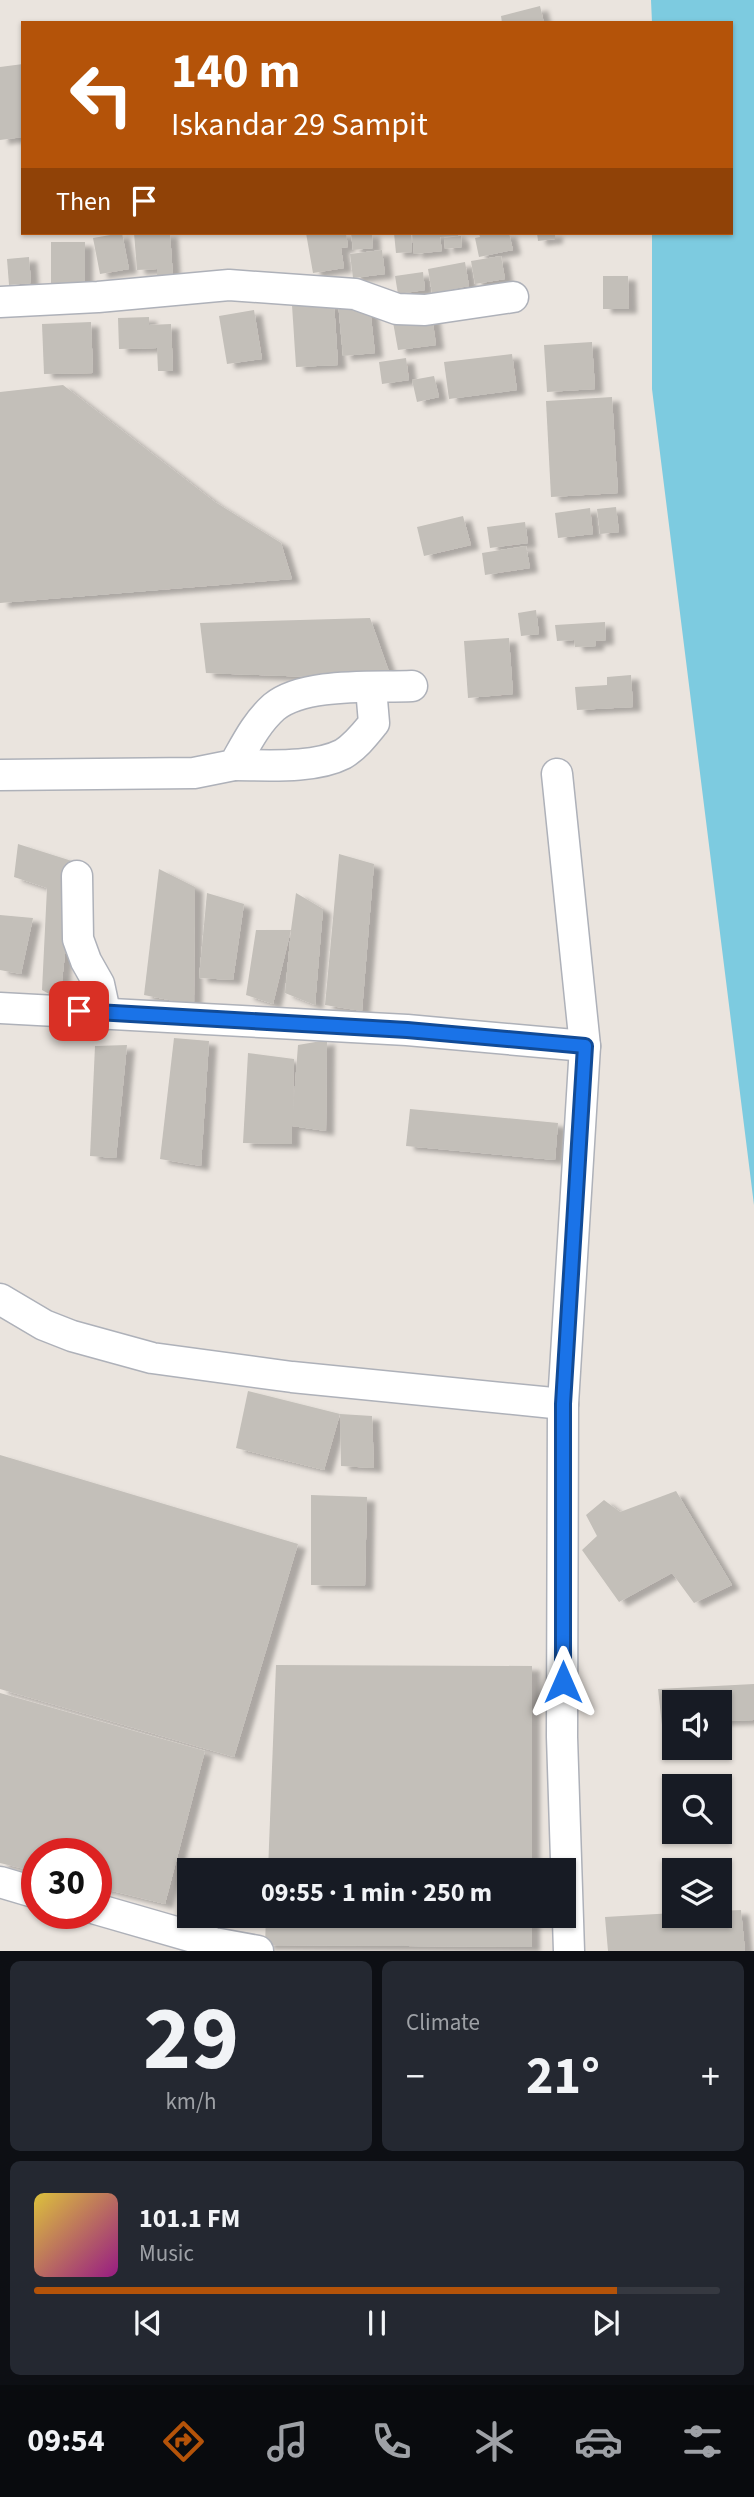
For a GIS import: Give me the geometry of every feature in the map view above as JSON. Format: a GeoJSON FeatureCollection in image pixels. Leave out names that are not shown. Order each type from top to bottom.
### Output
{"type":"FeatureCollection","features":[{"type":"Feature","properties":{"kind":"street"},"geometry":{"type":"LineString","coordinates":[[0,302],[98,297],[229,285],[355,293],[397,309],[425,310],[513,297]]}},
{"type":"Feature","properties":{"kind":"street"},"geometry":{"type":"LineString","coordinates":[[234,765],[257,725],[275,706],[295,695],[329,690],[412,686]]}},
{"type":"Feature","properties":{"kind":"street"},"geometry":{"type":"LineString","coordinates":[[0,775],[194,773],[234,765],[315,762],[342,754],[359,741],[374,723],[371,688]]}},
{"type":"Feature","properties":{"kind":"street"},"geometry":{"type":"LineString","coordinates":[[557,774],[585,1046],[563,1404],[562,1737],[569,1951]]}},
{"type":"Feature","properties":{"kind":"street"},"geometry":{"type":"LineString","coordinates":[[77,876],[78,939],[99,984],[105,1012]]}},
{"type":"Feature","properties":{"kind":"street"},"geometry":{"type":"LineString","coordinates":[[0,1008],[407,1030],[585,1046]]}},
{"type":"Feature","properties":{"kind":"street"},"geometry":{"type":"LineString","coordinates":[[0,1299],[44,1325],[72,1336],[152,1358],[292,1377],[563,1404]]}},
{"type":"Feature","properties":{"kind":"street"},"geometry":{"type":"LineString","coordinates":[[0,1882],[21,1888]]}},
{"type":"Feature","properties":{"kind":"street"},"geometry":{"type":"LineString","coordinates":[[112,1914],[214,1943],[258,1951]]}},
{"type":"Feature","properties":{"kind":"water"},"geometry":{"type":"Polygon","coordinates":[[[651,0],[754,0],[754,1205],[652,389],[652,235],[733,235],[733,21],[652,21],[651,0]]]}},
{"type":"Feature","properties":{"kind":"building"},"geometry":{"type":"Polygon","coordinates":[[[540,6],[544,21],[502,21],[501,16],[540,6]]]}},
{"type":"Feature","properties":{"kind":"building"},"geometry":{"type":"Polygon","coordinates":[[[21,64],[21,137],[0,140],[0,67],[21,64]]]}},
{"type":"Feature","properties":{"kind":"building"},"geometry":{"type":"Polygon","coordinates":[[[122,235],[129,269],[100,274],[93,238],[122,235]]]}},
{"type":"Feature","properties":{"kind":"building"},"geometry":{"type":"Polygon","coordinates":[[[134,235],[170,235],[173,277],[157,278],[157,269],[137,270],[134,235]]]}},
{"type":"Feature","properties":{"kind":"building"},"geometry":{"type":"Polygon","coordinates":[[[306,235],[346,235],[348,247],[341,248],[344,268],[313,273],[306,235]]]}},
{"type":"Feature","properties":{"kind":"building"},"geometry":{"type":"Polygon","coordinates":[[[351,235],[372,235],[373,248],[353,250],[351,235]]]}},
{"type":"Feature","properties":{"kind":"building"},"geometry":{"type":"Polygon","coordinates":[[[394,235],[411,235],[412,252],[396,253],[394,235]]]}},
{"type":"Feature","properties":{"kind":"building"},"geometry":{"type":"Polygon","coordinates":[[[412,235],[458,235],[440,237],[442,251],[414,254],[412,235]]]}},
{"type":"Feature","properties":{"kind":"building"},"geometry":{"type":"Polygon","coordinates":[[[509,235],[513,250],[479,257],[475,238],[509,235]]]}},
{"type":"Feature","properties":{"kind":"building"},"geometry":{"type":"Polygon","coordinates":[[[537,235],[555,235],[555,239],[538,241],[537,235]]]}},
{"type":"Feature","properties":{"kind":"building"},"geometry":{"type":"Polygon","coordinates":[[[461,236],[462,247],[445,249],[444,238],[461,236]]]}},
{"type":"Feature","properties":{"kind":"building"},"geometry":{"type":"Polygon","coordinates":[[[51,242],[85,242],[85,285],[51,284],[51,242]]]}},
{"type":"Feature","properties":{"kind":"building"},"geometry":{"type":"Polygon","coordinates":[[[382,250],[385,274],[353,278],[350,254],[382,250]]]}},
{"type":"Feature","properties":{"kind":"building"},"geometry":{"type":"Polygon","coordinates":[[[501,256],[505,279],[475,284],[471,261],[501,256]]]}},
{"type":"Feature","properties":{"kind":"building"},"geometry":{"type":"Polygon","coordinates":[[[29,257],[31,283],[9,285],[7,259],[29,257]]]}},
{"type":"Feature","properties":{"kind":"building"},"geometry":{"type":"Polygon","coordinates":[[[465,262],[469,286],[432,293],[428,269],[465,262]]]}},
{"type":"Feature","properties":{"kind":"building"},"geometry":{"type":"Polygon","coordinates":[[[423,272],[425,290],[398,294],[395,276],[423,272]]]}},
{"type":"Feature","properties":{"kind":"building"},"geometry":{"type":"Polygon","coordinates":[[[603,276],[628,276],[629,309],[603,309],[603,276]]]}},
{"type":"Feature","properties":{"kind":"building"},"geometry":{"type":"Polygon","coordinates":[[[369,299],[375,353],[343,356],[338,302],[369,299]]]}},
{"type":"Feature","properties":{"kind":"building"},"geometry":{"type":"Polygon","coordinates":[[[334,302],[338,365],[296,367],[292,305],[334,302]]]}},
{"type":"Feature","properties":{"kind":"building"},"geometry":{"type":"Polygon","coordinates":[[[254,310],[262,359],[227,364],[219,316],[254,310]]]}},
{"type":"Feature","properties":{"kind":"building"},"geometry":{"type":"Polygon","coordinates":[[[432,316],[436,345],[398,350],[393,322],[432,316]]]}},
{"type":"Feature","properties":{"kind":"building"},"geometry":{"type":"Polygon","coordinates":[[[149,317],[149,325],[171,324],[173,371],[158,371],[157,348],[119,349],[118,318],[149,317]]]}},
{"type":"Feature","properties":{"kind":"building"},"geometry":{"type":"Polygon","coordinates":[[[91,322],[93,373],[44,374],[42,324],[91,322]]]}},
{"type":"Feature","properties":{"kind":"building"},"geometry":{"type":"Polygon","coordinates":[[[592,342],[595,389],[547,392],[544,345],[592,342]]]}},
{"type":"Feature","properties":{"kind":"building"},"geometry":{"type":"Polygon","coordinates":[[[512,354],[517,390],[449,399],[444,362],[512,354]]]}},
{"type":"Feature","properties":{"kind":"building"},"geometry":{"type":"Polygon","coordinates":[[[406,358],[409,380],[382,384],[379,362],[406,358]]]}},
{"type":"Feature","properties":{"kind":"building"},"geometry":{"type":"Polygon","coordinates":[[[434,376],[439,397],[417,402],[412,380],[434,376]]]}},
{"type":"Feature","properties":{"kind":"building"},"geometry":{"type":"Polygon","coordinates":[[[63,385],[215,502],[281,543],[292,579],[0,603],[0,392],[63,385]]]}},
{"type":"Feature","properties":{"kind":"building"},"geometry":{"type":"Polygon","coordinates":[[[612,397],[618,493],[551,497],[546,401],[612,397]]]}},
{"type":"Feature","properties":{"kind":"building"},"geometry":{"type":"Polygon","coordinates":[[[616,507],[619,532],[600,534],[597,509],[616,507]]]}},
{"type":"Feature","properties":{"kind":"building"},"geometry":{"type":"Polygon","coordinates":[[[590,508],[593,534],[558,538],[555,513],[590,508]]]}},
{"type":"Feature","properties":{"kind":"building"},"geometry":{"type":"Polygon","coordinates":[[[463,516],[471,545],[424,556],[417,527],[463,516]]]}},
{"type":"Feature","properties":{"kind":"building"},"geometry":{"type":"Polygon","coordinates":[[[525,522],[528,543],[490,548],[487,527],[525,522]]]}},
{"type":"Feature","properties":{"kind":"building"},"geometry":{"type":"Polygon","coordinates":[[[526,546],[530,568],[485,575],[482,553],[526,546]]]}},
{"type":"Feature","properties":{"kind":"building"},"geometry":{"type":"Polygon","coordinates":[[[536,610],[539,634],[521,636],[518,613],[536,610]]]}},
{"type":"Feature","properties":{"kind":"building"},"geometry":{"type":"Polygon","coordinates":[[[370,618],[392,680],[206,673],[200,623],[370,618]]]}},
{"type":"Feature","properties":{"kind":"building"},"geometry":{"type":"Polygon","coordinates":[[[605,622],[606,640],[596,641],[596,646],[575,647],[574,640],[557,641],[555,625],[605,622]]]}},
{"type":"Feature","properties":{"kind":"building"},"geometry":{"type":"Polygon","coordinates":[[[509,638],[513,694],[468,698],[464,641],[509,638]]]}},
{"type":"Feature","properties":{"kind":"building"},"geometry":{"type":"Polygon","coordinates":[[[631,675],[633,707],[577,710],[575,687],[607,685],[607,677],[631,675]]]}},
{"type":"Feature","properties":{"kind":"building"},"geometry":{"type":"Polygon","coordinates":[[[18,844],[75,862],[60,1000],[42,990],[47,888],[14,877],[18,844]]]}},
{"type":"Feature","properties":{"kind":"building"},"geometry":{"type":"Polygon","coordinates":[[[339,854],[374,864],[362,1011],[325,1005],[339,854]]]}},
{"type":"Feature","properties":{"kind":"building"},"geometry":{"type":"Polygon","coordinates":[[[159,869],[195,887],[194,1005],[144,995],[159,869]]]}},
{"type":"Feature","properties":{"kind":"building"},"geometry":{"type":"Polygon","coordinates":[[[207,893],[244,904],[233,980],[199,978],[207,893]]]}},
{"type":"Feature","properties":{"kind":"building"},"geometry":{"type":"Polygon","coordinates":[[[296,893],[323,909],[315,1005],[285,993],[296,893]]]}},
{"type":"Feature","properties":{"kind":"building"},"geometry":{"type":"Polygon","coordinates":[[[0,915],[33,918],[21,974],[0,970],[0,915]]]}},
{"type":"Feature","properties":{"kind":"building"},"geometry":{"type":"Polygon","coordinates":[[[256,930],[291,930],[273,1004],[246,995],[256,930]]]}},
{"type":"Feature","properties":{"kind":"building"},"geometry":{"type":"Polygon","coordinates":[[[174,1038],[209,1041],[201,1166],[160,1159],[174,1038]]]}},
{"type":"Feature","properties":{"kind":"building"},"geometry":{"type":"Polygon","coordinates":[[[327,1040],[326,1131],[292,1126],[292,1144],[243,1143],[248,1053],[294,1059],[293,1112],[298,1045],[327,1040]]]}},
{"type":"Feature","properties":{"kind":"building"},"geometry":{"type":"Polygon","coordinates":[[[127,1045],[116,1158],[90,1156],[95,1046],[127,1045]]]}},
{"type":"Feature","properties":{"kind":"building"},"geometry":{"type":"Polygon","coordinates":[[[410,1109],[558,1123],[555,1160],[406,1146],[410,1109]]]}},
{"type":"Feature","properties":{"kind":"building"},"geometry":{"type":"Polygon","coordinates":[[[248,1391],[340,1414],[324,1470],[236,1448],[248,1391]]]}},
{"type":"Feature","properties":{"kind":"building"},"geometry":{"type":"Polygon","coordinates":[[[340,1414],[372,1416],[374,1468],[341,1466],[340,1414]]]}},
{"type":"Feature","properties":{"kind":"building"},"geometry":{"type":"Polygon","coordinates":[[[0,1455],[298,1544],[234,1757],[0,1689],[0,1455]]]}},
{"type":"Feature","properties":{"kind":"building"},"geometry":{"type":"Polygon","coordinates":[[[676,1491],[732,1585],[694,1603],[672,1573],[619,1602],[582,1550],[597,1536],[586,1515],[604,1500],[620,1512],[676,1491]]]}},
{"type":"Feature","properties":{"kind":"building"},"geometry":{"type":"Polygon","coordinates":[[[311,1495],[367,1497],[365,1586],[311,1585],[311,1495]]]}},
{"type":"Feature","properties":{"kind":"building"},"geometry":{"type":"Polygon","coordinates":[[[276,1665],[532,1666],[532,1858],[269,1858],[276,1665]]]}},
{"type":"Feature","properties":{"kind":"building"},"geometry":{"type":"Polygon","coordinates":[[[754,1684],[754,1720],[732,1721],[732,1690],[662,1690],[662,1725],[658,1689],[754,1684]]]}},
{"type":"Feature","properties":{"kind":"building"},"geometry":{"type":"Polygon","coordinates":[[[0,1693],[205,1751],[165,1904],[112,1891],[112,1838],[21,1838],[21,1868],[0,1863],[0,1693]]]}},
{"type":"Feature","properties":{"kind":"building"},"geometry":{"type":"Polygon","coordinates":[[[732,1910],[741,1910],[745,1951],[608,1951],[605,1917],[662,1914],[662,1928],[732,1928],[732,1910]]]}},
{"type":"Feature","properties":{"kind":"building"},"geometry":{"type":"Polygon","coordinates":[[[266,1928],[532,1928],[532,1947],[265,1945],[266,1928]]]}},
{"type":"Feature","properties":{"kind":"route"},"geometry":{"type":"LineString","coordinates":[[79,1011],[407,1030],[585,1046],[563,1404],[563,1682]]}}]}
